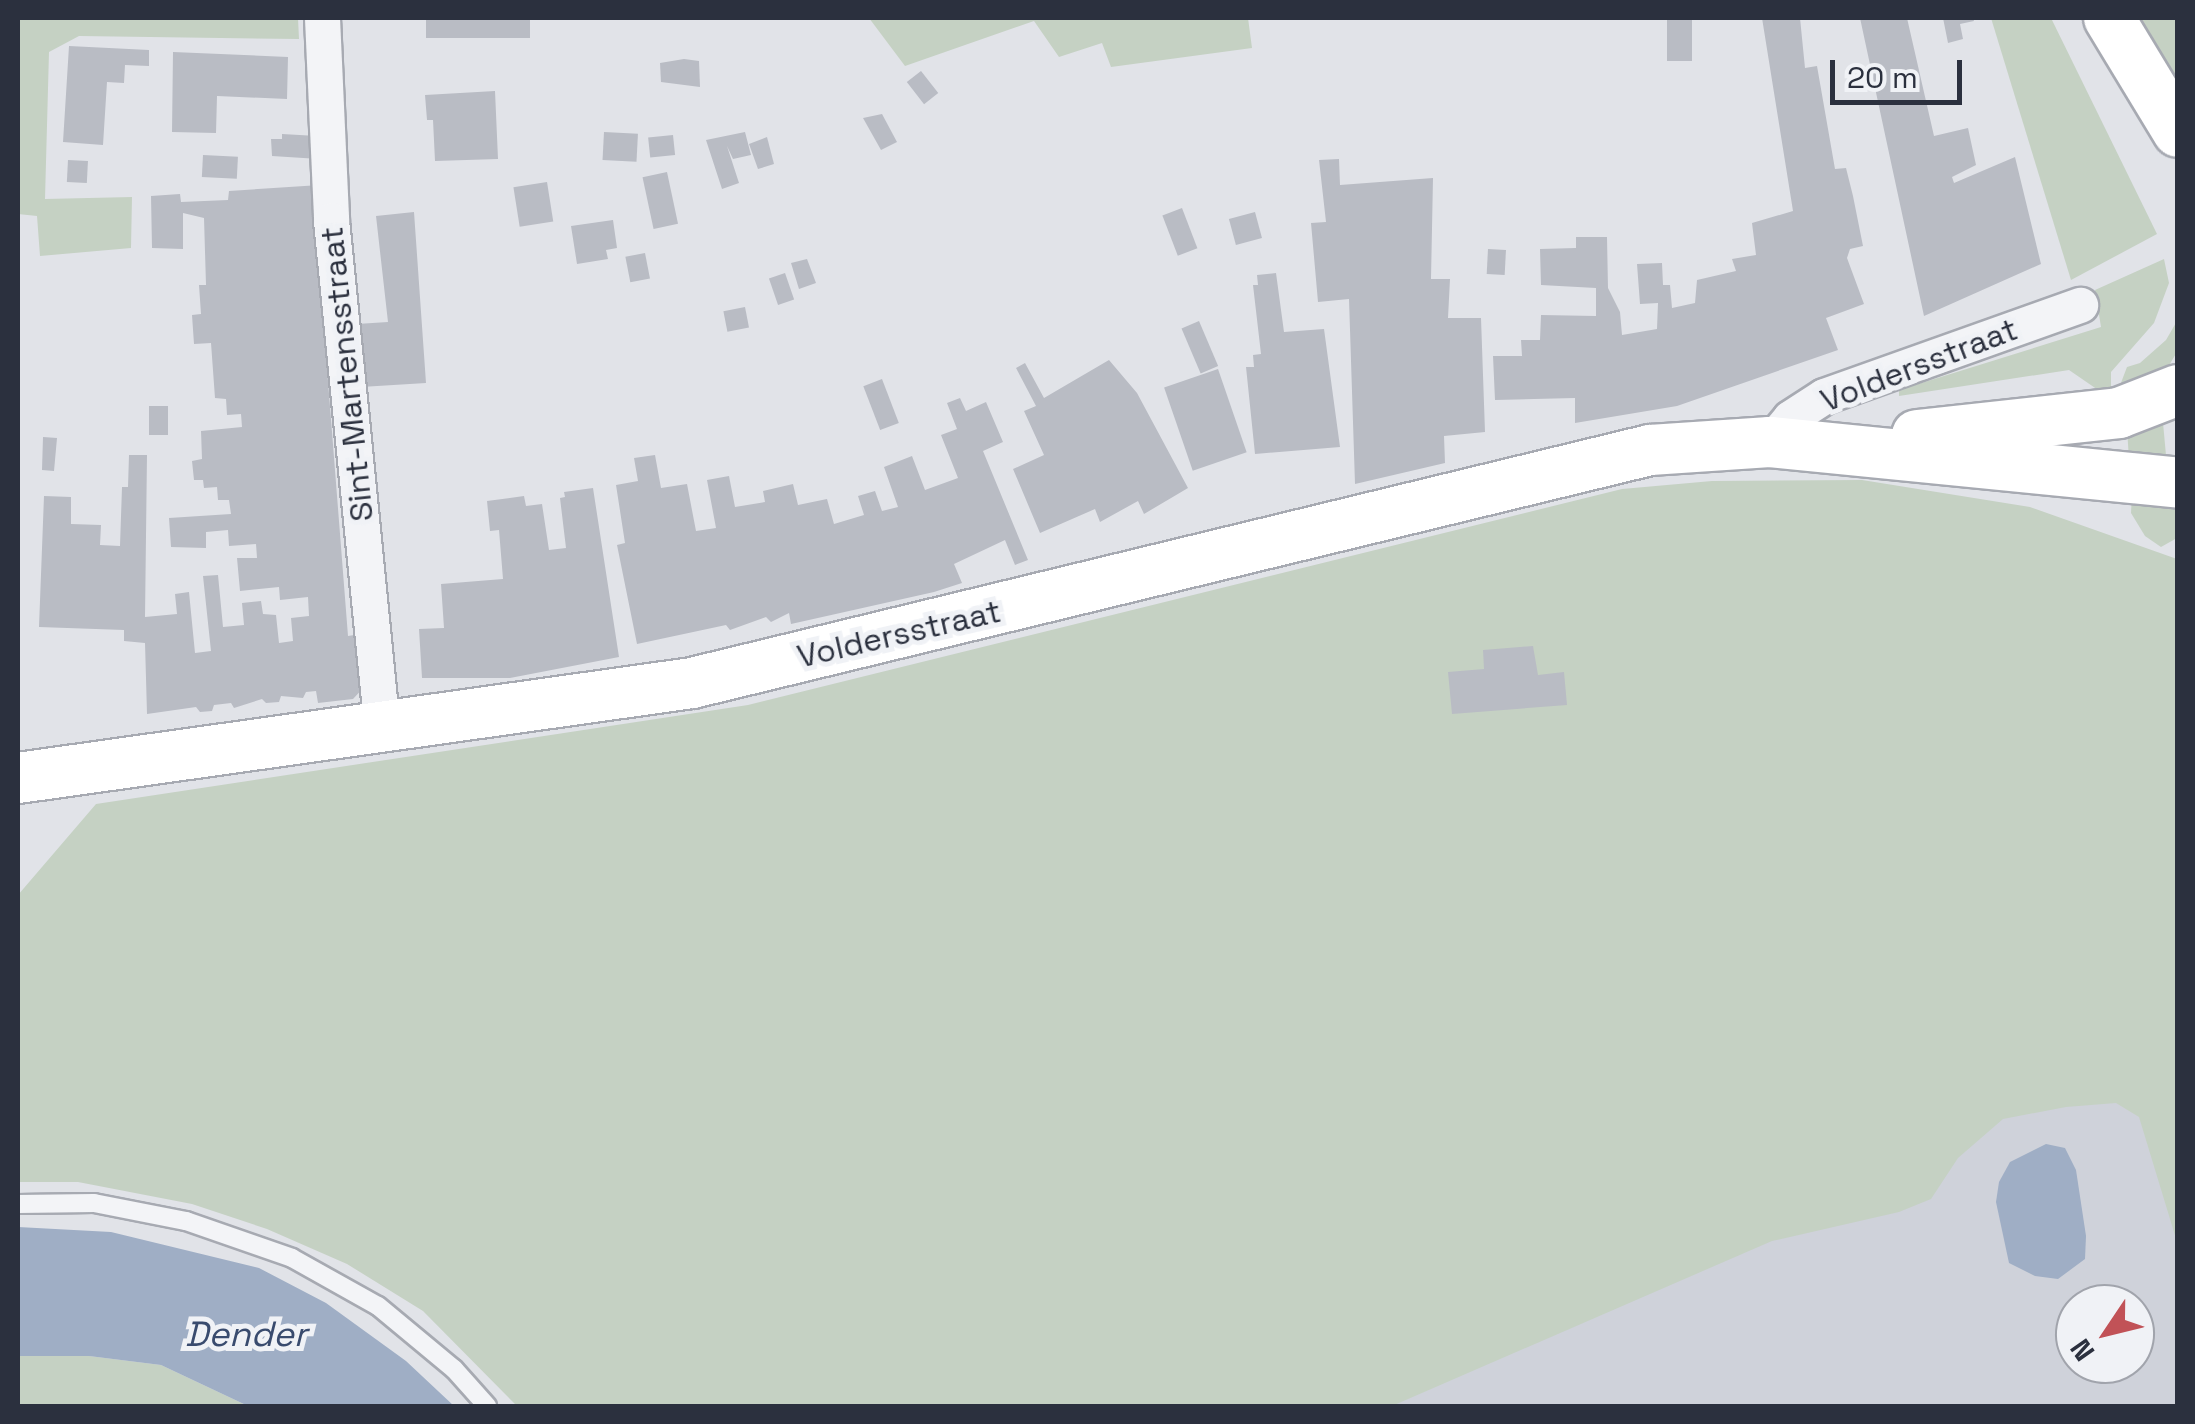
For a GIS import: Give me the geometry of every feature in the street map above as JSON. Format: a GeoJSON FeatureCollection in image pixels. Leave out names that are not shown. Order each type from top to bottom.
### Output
{"type":"FeatureCollection","features":[{"type":"Feature","properties":{"kind":"street","name":"Sint-Martensstraat"},"geometry":{"type":"LineString","coordinates":[[322,18],[331,220],[382,729]]}},
{"type":"Feature","properties":{"kind":"street"},"geometry":{"type":"LineString","coordinates":[[2109,18],[2178,132]]}},
{"type":"Feature","properties":{"kind":"street","name":"Voldersstraat"},"geometry":{"type":"LineString","coordinates":[[1770,442],[1790,418],[1824,396],[2080,305]]}},
{"type":"Feature","properties":{"kind":"street","name":"Voldersstraat"},"geometry":{"type":"LineString","coordinates":[[1843,448],[1958,429],[2119,413],[2178,390]]}},
{"type":"Feature","properties":{"kind":"street","name":"Voldersstraat"},"geometry":{"type":"LineString","coordinates":[[18,778],[692,683],[1650,450],[1770,442],[2178,482]]}},
{"type":"Feature","properties":{"kind":"lane"},"geometry":{"type":"LineString","coordinates":[[18,1204],[94,1203],[186,1221],[292,1258],[378,1306],[454,1369],[487,1406]]}},
{"type":"Feature","properties":{"kind":"shaded area"},"geometry":{"type":"Polygon","coordinates":[[[2177,1040],[2177,1406],[1328,1406],[2177,1040]]]}},
{"type":"Feature","properties":{"kind":"green space"},"geometry":{"type":"Polygon","coordinates":[[[18,18],[298,18],[299,39],[79,36],[49,52],[45,199],[132,197],[131,248],[40,256],[37,216],[18,214],[18,18]]]}},
{"type":"Feature","properties":{"kind":"green space"},"geometry":{"type":"Polygon","coordinates":[[[869,18],[1248,18],[1252,48],[1111,67],[1102,43],[1059,57],[1034,21],[905,66],[869,18]]]}},
{"type":"Feature","properties":{"kind":"green space"},"geometry":{"type":"Polygon","coordinates":[[[1991,18],[2051,18],[2157,234],[2071,280],[1991,18]]]}},
{"type":"Feature","properties":{"kind":"green space"},"geometry":{"type":"Polygon","coordinates":[[[2124,18],[2177,18],[2177,109],[2124,18]]]}},
{"type":"Feature","properties":{"kind":"green space"},"geometry":{"type":"Polygon","coordinates":[[[2164,259],[2169,283],[2154,323],[2111,372],[2111,390],[2101,392],[2069,370],[1899,396],[1899,390],[2101,327],[2095,290],[2164,259]]]}},
{"type":"Feature","properties":{"kind":"green space"},"geometry":{"type":"Polygon","coordinates":[[[2177,321],[2177,352],[2168,367],[2133,391],[2119,388],[2127,367],[2140,363],[2166,340],[2177,321]]]}},
{"type":"Feature","properties":{"kind":"green space"},"geometry":{"type":"Polygon","coordinates":[[[2162,412],[2167,466],[2129,461],[2127,427],[2162,412]]]}},
{"type":"Feature","properties":{"kind":"green space"},"geometry":{"type":"Polygon","coordinates":[[[1862,480],[2030,507],[2177,559],[2177,1242],[2139,1117],[2116,1103],[2066,1107],[2003,1119],[1958,1158],[1931,1199],[1899,1212],[1772,1241],[1392,1406],[517,1406],[423,1311],[347,1264],[267,1229],[192,1204],[78,1182],[18,1182],[18,895],[96,804],[748,705],[1622,489],[1712,481],[1862,480]]]}},
{"type":"Feature","properties":{"kind":"green space"},"geometry":{"type":"Polygon","coordinates":[[[2132,494],[2177,506],[2177,538],[2161,547],[2145,536],[2131,513],[2132,494]]]}},
{"type":"Feature","properties":{"kind":"green space"},"geometry":{"type":"Polygon","coordinates":[[[18,1356],[89,1356],[161,1365],[248,1406],[18,1406],[18,1356]]]}},
{"type":"Feature","properties":{"kind":"water"},"geometry":{"type":"Polygon","coordinates":[[[2046,1144],[2065,1148],[2076,1170],[2086,1236],[2085,1259],[2058,1279],[2035,1276],[2009,1263],[1996,1202],[1999,1182],[2010,1162],[2046,1144]]]}},
{"type":"Feature","properties":{"kind":"water","name":"Dender"},"geometry":{"type":"Polygon","coordinates":[[[18,1227],[111,1232],[259,1268],[326,1303],[406,1361],[454,1406],[248,1406],[161,1365],[89,1356],[18,1356],[18,1227]]]}},
{"type":"Feature","properties":{"kind":"building"},"geometry":{"type":"Polygon","coordinates":[[[426,18],[530,18],[530,38],[426,38],[426,18]]]}},
{"type":"Feature","properties":{"kind":"building"},"geometry":{"type":"Polygon","coordinates":[[[1667,18],[1692,18],[1692,61],[1667,61],[1667,18]]]}},
{"type":"Feature","properties":{"kind":"building"},"geometry":{"type":"Polygon","coordinates":[[[1762,18],[1800,18],[1805,68],[1817,66],[1835,169],[1846,168],[1853,196],[1863,246],[1850,249],[1847,258],[1864,304],[1826,318],[1838,350],[1677,406],[1575,423],[1575,398],[1495,400],[1493,356],[1522,356],[1521,340],[1540,340],[1541,315],[1596,316],[1596,288],[1541,285],[1540,249],[1576,248],[1576,237],[1607,237],[1608,288],[1620,312],[1622,335],[1657,329],[1658,303],[1640,304],[1637,264],[1662,263],[1663,285],[1670,285],[1672,308],[1695,303],[1697,280],[1736,271],[1732,259],[1756,255],[1752,223],[1793,211],[1762,18]]]}},
{"type":"Feature","properties":{"kind":"building"},"geometry":{"type":"Polygon","coordinates":[[[1860,18],[1907,18],[1934,136],[1968,128],[1976,165],[1952,177],[1954,183],[2015,157],[2041,264],[1924,316],[1860,18]]]}},
{"type":"Feature","properties":{"kind":"building"},"geometry":{"type":"Polygon","coordinates":[[[1943,18],[1974,21],[1960,24],[1963,39],[1948,43],[1943,18]]]}},
{"type":"Feature","properties":{"kind":"building"},"geometry":{"type":"Polygon","coordinates":[[[69,46],[149,50],[149,66],[125,65],[124,83],[107,82],[103,145],[63,142],[69,46]]]}},
{"type":"Feature","properties":{"kind":"building"},"geometry":{"type":"Polygon","coordinates":[[[173,52],[288,57],[287,99],[217,96],[216,133],[172,132],[173,52]]]}},
{"type":"Feature","properties":{"kind":"building"},"geometry":{"type":"Polygon","coordinates":[[[699,61],[700,87],[661,82],[660,63],[699,61]]]}},
{"type":"Feature","properties":{"kind":"building"},"geometry":{"type":"Polygon","coordinates":[[[921,71],[938,93],[924,104],[907,82],[921,71]]]}},
{"type":"Feature","properties":{"kind":"building"},"geometry":{"type":"Polygon","coordinates":[[[495,91],[498,159],[435,161],[433,120],[427,120],[425,95],[495,91]]]}},
{"type":"Feature","properties":{"kind":"building"},"geometry":{"type":"Polygon","coordinates":[[[882,114],[897,142],[881,150],[863,118],[882,114]]]}},
{"type":"Feature","properties":{"kind":"building"},"geometry":{"type":"Polygon","coordinates":[[[604,132],[638,134],[636,162],[603,160],[604,132]]]}},
{"type":"Feature","properties":{"kind":"building"},"geometry":{"type":"Polygon","coordinates":[[[745,132],[751,155],[733,159],[727,146],[739,183],[722,189],[706,140],[745,132]]]}},
{"type":"Feature","properties":{"kind":"building"},"geometry":{"type":"Polygon","coordinates":[[[282,134],[317,136],[319,159],[272,156],[271,139],[282,139],[282,134]]]}},
{"type":"Feature","properties":{"kind":"building"},"geometry":{"type":"Polygon","coordinates":[[[673,135],[675,155],[650,158],[648,138],[673,135]]]}},
{"type":"Feature","properties":{"kind":"building"},"geometry":{"type":"Polygon","coordinates":[[[767,137],[774,164],[758,169],[749,144],[767,137]]]}},
{"type":"Feature","properties":{"kind":"building"},"geometry":{"type":"Polygon","coordinates":[[[203,155],[238,157],[237,179],[202,177],[203,155]]]}},
{"type":"Feature","properties":{"kind":"building"},"geometry":{"type":"Polygon","coordinates":[[[1339,159],[1340,185],[1433,178],[1431,279],[1450,279],[1448,318],[1481,318],[1485,432],[1444,436],[1445,463],[1355,484],[1349,299],[1318,302],[1311,223],[1326,222],[1319,160],[1339,159]]]}},
{"type":"Feature","properties":{"kind":"building"},"geometry":{"type":"Polygon","coordinates":[[[68,160],[88,161],[87,183],[67,182],[68,160]]]}},
{"type":"Feature","properties":{"kind":"building"},"geometry":{"type":"Polygon","coordinates":[[[667,172],[678,224],[654,229],[643,177],[667,172]]]}},
{"type":"Feature","properties":{"kind":"building"},"geometry":{"type":"Polygon","coordinates":[[[547,182],[553,222],[520,227],[513,187],[547,182]]]}},
{"type":"Feature","properties":{"kind":"building"},"geometry":{"type":"Polygon","coordinates":[[[320,185],[315,215],[348,636],[361,634],[366,685],[353,699],[318,703],[316,691],[306,692],[303,698],[281,696],[279,702],[266,703],[262,699],[234,708],[231,703],[214,705],[212,711],[200,712],[196,707],[147,714],[145,643],[124,641],[124,630],[39,627],[44,496],[71,497],[71,524],[101,525],[100,545],[120,546],[122,487],[128,487],[129,455],[147,455],[145,617],[177,614],[175,594],[189,592],[195,653],[211,651],[203,576],[218,575],[223,627],[244,625],[242,603],[261,601],[263,614],[276,615],[279,643],[293,641],[291,618],[309,616],[308,597],[280,600],[279,587],[240,591],[237,558],[257,558],[256,544],[229,546],[228,530],[206,532],[206,548],[171,547],[169,518],[231,514],[229,500],[218,500],[217,487],[204,488],[203,480],[194,480],[192,461],[202,459],[201,431],[242,427],[241,414],[227,415],[226,399],[215,398],[211,343],[194,344],[192,315],[201,314],[199,285],[206,285],[204,218],[183,213],[183,249],[152,248],[151,196],[180,194],[181,202],[228,200],[229,191],[320,185]]]}},
{"type":"Feature","properties":{"kind":"building"},"geometry":{"type":"Polygon","coordinates":[[[1182,208],[1197,248],[1178,256],[1162,216],[1182,208]]]}},
{"type":"Feature","properties":{"kind":"building"},"geometry":{"type":"Polygon","coordinates":[[[414,212],[426,383],[361,387],[357,324],[388,322],[376,216],[414,212]]]}},
{"type":"Feature","properties":{"kind":"building"},"geometry":{"type":"Polygon","coordinates":[[[1255,212],[1262,238],[1236,245],[1229,219],[1255,212]]]}},
{"type":"Feature","properties":{"kind":"building"},"geometry":{"type":"Polygon","coordinates":[[[613,220],[617,248],[606,250],[608,259],[577,264],[571,226],[613,220]]]}},
{"type":"Feature","properties":{"kind":"building"},"geometry":{"type":"Polygon","coordinates":[[[1488,249],[1506,250],[1505,275],[1487,274],[1488,249]]]}},
{"type":"Feature","properties":{"kind":"building"},"geometry":{"type":"Polygon","coordinates":[[[645,253],[650,279],[630,282],[625,257],[645,253]]]}},
{"type":"Feature","properties":{"kind":"building"},"geometry":{"type":"Polygon","coordinates":[[[807,259],[816,283],[799,289],[791,263],[807,259]]]}},
{"type":"Feature","properties":{"kind":"building"},"geometry":{"type":"Polygon","coordinates":[[[785,273],[794,299],[778,305],[769,279],[785,273]]]}},
{"type":"Feature","properties":{"kind":"building"},"geometry":{"type":"Polygon","coordinates":[[[1276,273],[1284,332],[1324,329],[1340,447],[1255,454],[1246,367],[1254,367],[1253,355],[1261,354],[1253,285],[1258,285],[1257,275],[1276,273]]]}},
{"type":"Feature","properties":{"kind":"building"},"geometry":{"type":"Polygon","coordinates":[[[745,307],[749,328],[727,332],[723,311],[745,307]]]}},
{"type":"Feature","properties":{"kind":"building"},"geometry":{"type":"Polygon","coordinates":[[[1199,321],[1218,366],[1201,374],[1182,328],[1199,321]]]}},
{"type":"Feature","properties":{"kind":"building"},"geometry":{"type":"Polygon","coordinates":[[[1109,360],[1137,393],[1188,488],[1144,514],[1138,501],[1100,522],[1095,509],[1040,533],[1013,469],[1044,455],[1024,411],[1036,406],[1016,368],[1025,363],[1044,398],[1109,360]]]}},
{"type":"Feature","properties":{"kind":"building"},"geometry":{"type":"Polygon","coordinates":[[[1218,369],[1247,452],[1193,471],[1164,388],[1218,369]]]}},
{"type":"Feature","properties":{"kind":"building"},"geometry":{"type":"Polygon","coordinates":[[[882,379],[899,423],[880,430],[863,386],[882,379]]]}},
{"type":"Feature","properties":{"kind":"building"},"geometry":{"type":"Polygon","coordinates":[[[960,398],[966,411],[986,402],[1003,442],[983,451],[1028,560],[1015,565],[1005,540],[954,564],[962,583],[934,592],[791,624],[789,613],[771,622],[766,617],[730,630],[726,625],[637,644],[617,545],[625,543],[616,485],[638,481],[634,458],[655,455],[661,488],[687,484],[696,531],[716,528],[707,480],[729,476],[735,507],[765,502],[763,491],[793,484],[798,505],[827,499],[834,524],[864,515],[858,496],[875,491],[882,511],[898,507],[884,467],[912,456],[925,490],[958,478],[941,435],[957,429],[947,403],[960,398]]]}},
{"type":"Feature","properties":{"kind":"building"},"geometry":{"type":"Polygon","coordinates":[[[149,406],[168,406],[168,435],[149,435],[149,406]]]}},
{"type":"Feature","properties":{"kind":"building"},"geometry":{"type":"Polygon","coordinates":[[[43,437],[57,438],[54,471],[42,470],[43,437]]]}},
{"type":"Feature","properties":{"kind":"building"},"geometry":{"type":"Polygon","coordinates":[[[593,488],[619,657],[510,678],[422,678],[419,629],[444,628],[441,584],[503,579],[499,530],[490,531],[487,501],[524,496],[526,506],[542,504],[549,550],[566,548],[560,498],[565,497],[564,492],[593,488]]]}},
{"type":"Feature","properties":{"kind":"building"},"geometry":{"type":"Polygon","coordinates":[[[1533,646],[1538,675],[1564,672],[1567,705],[1452,714],[1448,672],[1484,669],[1483,650],[1533,646]]]}}]}
